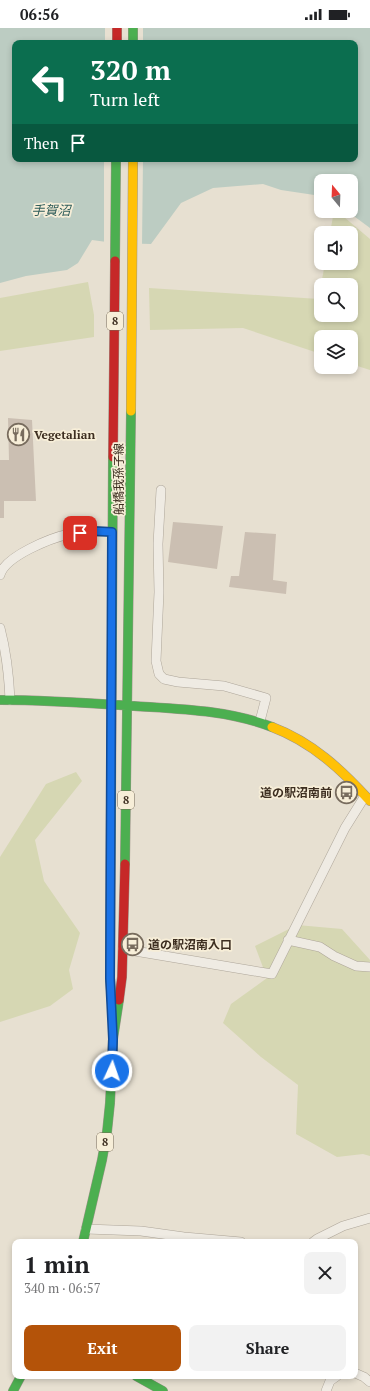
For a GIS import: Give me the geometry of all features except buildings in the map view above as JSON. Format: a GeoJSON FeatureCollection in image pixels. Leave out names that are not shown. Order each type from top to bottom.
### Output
{"type":"FeatureCollection","features":[{"type":"Feature","properties":{"kind":"main road"},"geometry":{"type":"LineString","coordinates":[[117,28],[117,40]]}},
{"type":"Feature","properties":{"kind":"main road"},"geometry":{"type":"LineString","coordinates":[[133,28],[133,40]]}},
{"type":"Feature","properties":{"kind":"main road","name":"船橋我孫子線"},"geometry":{"type":"LineString","coordinates":[[84,1239],[107,1132],[113,1039],[110,978],[112,532],[116,162]]}},
{"type":"Feature","properties":{"kind":"main road","name":"船橋我孫子線"},"geometry":{"type":"LineString","coordinates":[[113,1039],[122,977],[125,895],[133,162]]}},
{"type":"Feature","properties":{"kind":"main road"},"geometry":{"type":"LineString","coordinates":[[0,700],[111,704],[225,713],[260,721],[283,730],[304,741],[327,758],[368,799]]}},
{"type":"Feature","properties":{"kind":"main road"},"geometry":{"type":"LineString","coordinates":[[13,1391],[19,1379]]}},
{"type":"Feature","properties":{"kind":"main road"},"geometry":{"type":"LineString","coordinates":[[141,1379],[163,1391]]}},
{"type":"Feature","properties":{"kind":"street"},"geometry":{"type":"LineString","coordinates":[[160,490],[158,544],[159,592],[156,661],[159,674],[164,679],[178,682],[224,686],[266,698],[260,721]]}},
{"type":"Feature","properties":{"kind":"street"},"geometry":{"type":"LineString","coordinates":[[0,575],[8,563],[24,551],[68,534],[93,531],[112,532]]}},
{"type":"Feature","properties":{"kind":"street"},"geometry":{"type":"LineString","coordinates":[[0,628],[4,644],[9,680],[10,700]]}},
{"type":"Feature","properties":{"kind":"street"},"geometry":{"type":"LineString","coordinates":[[122,949],[272,974],[345,828],[368,799]]}},
{"type":"Feature","properties":{"kind":"street"},"geometry":{"type":"LineString","coordinates":[[288,940],[320,947],[334,956],[356,966],[370,967]]}},
{"type":"Feature","properties":{"kind":"street"},"geometry":{"type":"LineString","coordinates":[[317,1239],[343,1226],[370,1218]]}},
{"type":"Feature","properties":{"kind":"street"},"geometry":{"type":"LineString","coordinates":[[86,1229],[141,1231],[183,1239]]}},
{"type":"Feature","properties":{"kind":"street"},"geometry":{"type":"LineString","coordinates":[[358,1374],[370,1382]]}},
{"type":"Feature","properties":{"kind":"street"},"geometry":{"type":"LineString","coordinates":[[326,1391],[330,1381],[333,1379]]}},
{"type":"Feature","properties":{"kind":"green space"},"geometry":{"type":"Polygon","coordinates":[[[333,218],[345,218],[355,226],[331,226],[333,218]]]}},
{"type":"Feature","properties":{"kind":"green space"},"geometry":{"type":"Polygon","coordinates":[[[358,229],[370,239],[370,370],[358,366],[358,330],[314,330],[314,352],[243,328],[150,330],[149,288],[314,299],[314,322],[358,322],[358,278],[322,278],[324,270],[358,270],[358,229]]]}},
{"type":"Feature","properties":{"kind":"green space"},"geometry":{"type":"Polygon","coordinates":[[[88,282],[94,315],[94,337],[0,351],[0,298],[88,282]]]}},
{"type":"Feature","properties":{"kind":"green space"},"geometry":{"type":"Polygon","coordinates":[[[76,772],[82,781],[35,840],[44,881],[80,933],[69,970],[73,989],[50,1006],[0,1022],[0,857],[46,784],[76,772]]]}},
{"type":"Feature","properties":{"kind":"green space"},"geometry":{"type":"Polygon","coordinates":[[[297,925],[342,929],[370,960],[370,1156],[363,1154],[337,1157],[296,1134],[298,1085],[261,1057],[223,1023],[231,1004],[267,978],[255,946],[297,925]]]}},
{"type":"Feature","properties":{"kind":"water","name":"手賀沼"},"geometry":{"type":"Polygon","coordinates":[[[0,28],[370,28],[370,228],[356,218],[358,218],[358,174],[314,174],[314,195],[281,190],[263,184],[213,188],[181,203],[151,244],[114,243],[92,240],[78,263],[67,270],[26,276],[0,283],[0,28]]]}},
{"type":"Feature","properties":{"kind":"pier"},"geometry":{"type":"Polygon","coordinates":[[[105,28],[143,28],[143,40],[105,40],[105,28]]]}},
{"type":"Feature","properties":{"kind":"pier"},"geometry":{"type":"Polygon","coordinates":[[[104,162],[143,162],[142,245],[104,243],[104,162]]]}},
{"type":"Feature","properties":{"kind":"traffic: fast"},"geometry":{"type":"LineString","coordinates":[[133,28],[133,40]]}},
{"type":"Feature","properties":{"kind":"traffic: fast"},"geometry":{"type":"LineString","coordinates":[[115,261],[116,162]]}},
{"type":"Feature","properties":{"kind":"traffic: fast"},"geometry":{"type":"LineString","coordinates":[[125,864],[131,411]]}},
{"type":"Feature","properties":{"kind":"traffic: fast"},"geometry":{"type":"LineString","coordinates":[[112,1003],[110,978],[113,457]]}},
{"type":"Feature","properties":{"kind":"traffic: fast"},"geometry":{"type":"LineString","coordinates":[[0,700],[67,702],[186,709],[238,717],[272,727]]}},
{"type":"Feature","properties":{"kind":"traffic: fast"},"geometry":{"type":"LineString","coordinates":[[84,1239],[107,1132],[113,1039],[119,1000]]}},
{"type":"Feature","properties":{"kind":"traffic: fast"},"geometry":{"type":"LineString","coordinates":[[13,1391],[19,1379]]}},
{"type":"Feature","properties":{"kind":"traffic: fast"},"geometry":{"type":"LineString","coordinates":[[141,1379],[163,1391]]}},
{"type":"Feature","properties":{"kind":"traffic: slow"},"geometry":{"type":"LineString","coordinates":[[131,411],[133,162]]}},
{"type":"Feature","properties":{"kind":"traffic: slow"},"geometry":{"type":"LineString","coordinates":[[272,727],[287,733],[326,758],[370,801]]}},
{"type":"Feature","properties":{"kind":"traffic: jam"},"geometry":{"type":"LineString","coordinates":[[117,28],[117,40]]}},
{"type":"Feature","properties":{"kind":"traffic: jam"},"geometry":{"type":"LineString","coordinates":[[113,457],[115,261]]}},
{"type":"Feature","properties":{"kind":"traffic: jam"},"geometry":{"type":"LineString","coordinates":[[119,1000],[122,977],[125,864]]}},
{"type":"Feature","properties":{"kind":"place","name":"Vegetalian"},"geometry":{"type":"Point","coordinates":[18,434]}},
{"type":"Feature","properties":{"kind":"place","name":"道の駅沼南前"},"geometry":{"type":"Point","coordinates":[347,792]}},
{"type":"Feature","properties":{"kind":"place","name":"道の駅沼南入口"},"geometry":{"type":"Point","coordinates":[133,944]}},
{"type":"Feature","properties":{"kind":"route"},"geometry":{"type":"LineString","coordinates":[[80,533],[93,531],[112,532],[110,978],[113,1039],[112,1071]]}}]}
